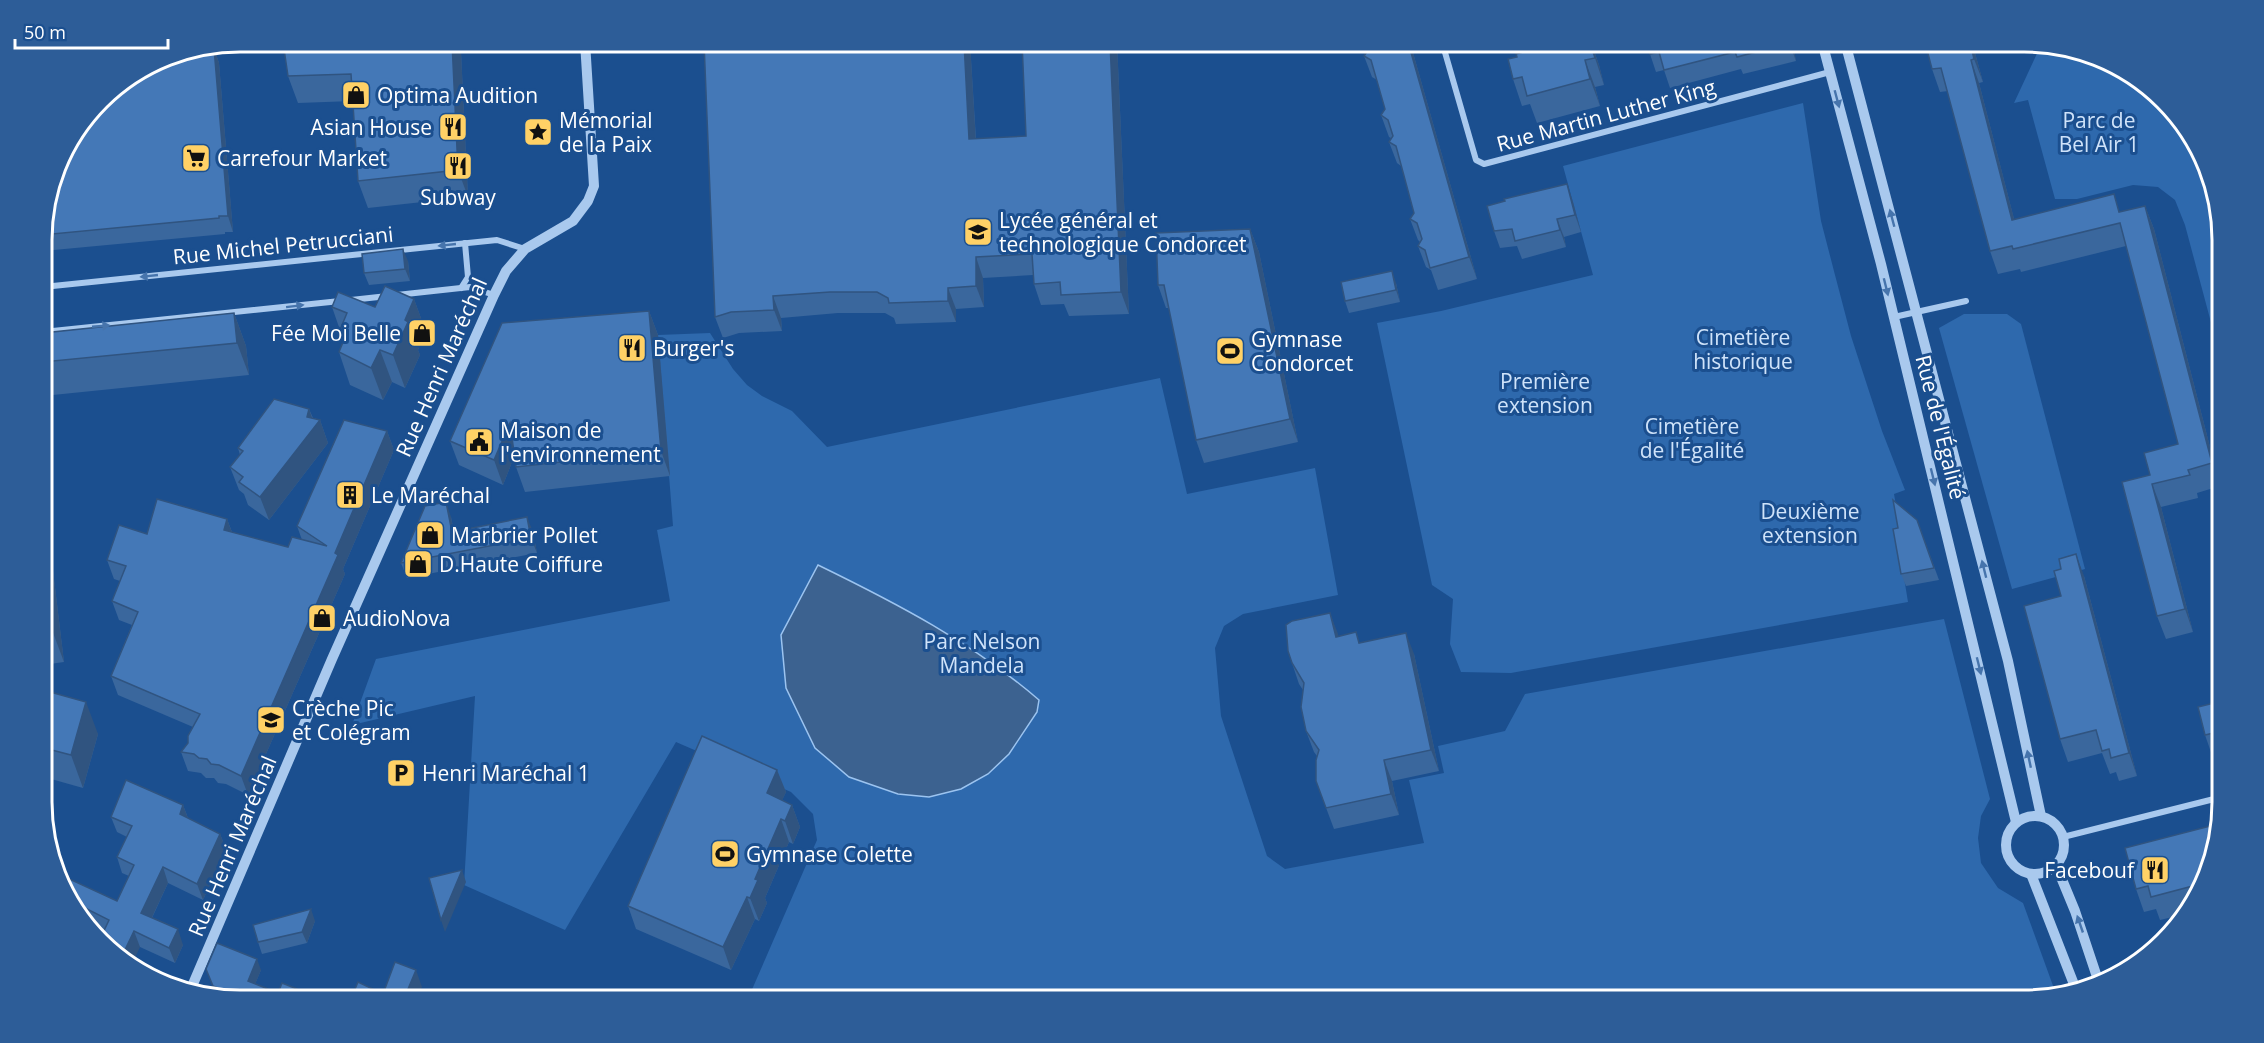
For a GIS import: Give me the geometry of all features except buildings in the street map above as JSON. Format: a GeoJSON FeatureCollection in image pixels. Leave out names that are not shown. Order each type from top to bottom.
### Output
{"type":"FeatureCollection","features":[{"type":"Feature","properties":{"kind":"street","name":"Rue Martin Luther King"},"geometry":{"type":"LineString","coordinates":[[1445,52],[1476,160],[1484,164],[1830,72]]}},
{"type":"Feature","properties":{"kind":"street","name":"Rue de l'Égalité"},"geometry":{"type":"LineString","coordinates":[[1825,52],[1894,317],[2016,822]]}},
{"type":"Feature","properties":{"kind":"street","name":"Rue de l'Égalité"},"geometry":{"type":"LineString","coordinates":[[1848,52],[2008,661],[2041,816]]}},
{"type":"Feature","properties":{"kind":"street","name":"Rue Henri Maréchal"},"geometry":{"type":"LineString","coordinates":[[193,984],[332,659],[506,271],[525,249],[573,221],[588,201],[594,186],[586,53]]}},
{"type":"Feature","properties":{"kind":"street","name":"Rue Michel Petrucciani"},"geometry":{"type":"LineString","coordinates":[[53,286],[497,240],[525,249]]}},
{"type":"Feature","properties":{"kind":"street"},"geometry":{"type":"LineString","coordinates":[[461,288],[468,276],[465,243]]}},
{"type":"Feature","properties":{"kind":"street"},"geometry":{"type":"LineString","coordinates":[[53,331],[470,287],[494,295]]}},
{"type":"Feature","properties":{"kind":"street"},"geometry":{"type":"LineString","coordinates":[[1894,317],[1966,301]]}},
{"type":"Feature","properties":{"kind":"street"},"geometry":{"type":"LineString","coordinates":[[2063,837],[2212,800]]}},
{"type":"Feature","properties":{"kind":"street"},"geometry":{"type":"LineString","coordinates":[[2041,816],[2055,823],[2063,837],[2064,852],[2056,865],[2040,874],[2031,874],[2021,871],[2014,865],[2006,848],[2010,830],[2016,822],[2024,818],[2041,816]]}},
{"type":"Feature","properties":{"kind":"street"},"geometry":{"type":"LineString","coordinates":[[2056,865],[2075,911],[2097,976]]}},
{"type":"Feature","properties":{"kind":"street"},"geometry":{"type":"LineString","coordinates":[[2031,874],[2074,984]]}},
{"type":"Feature","properties":{"kind":"green space","name":"Parc de Bel Air 1"},"geometry":{"type":"Polygon","coordinates":[[[2037,53],[2060,56],[2096,67],[2138,91],[2157,107],[2186,146],[2205,192],[2212,240],[2212,326],[2185,225],[2175,200],[2158,187],[2133,185],[2077,199],[2055,199],[2028,100],[2014,103],[2037,53]]]}},
{"type":"Feature","properties":{"kind":"green space","name":"Cimetière de l'Égalité"},"geometry":{"type":"Polygon","coordinates":[[[1803,103],[1821,221],[1851,336],[1882,431],[1905,490],[1894,494],[1902,540],[1898,541],[1908,602],[1511,673],[1461,672],[1450,644],[1453,599],[1432,585],[1377,323],[1441,311],[1593,275],[1563,166],[1803,103]]]}},
{"type":"Feature","properties":{"kind":"green space"},"geometry":{"type":"Polygon","coordinates":[[[1964,314],[2007,314],[2021,324],[2085,569],[2012,589],[1939,328],[1964,314]]]}},
{"type":"Feature","properties":{"kind":"green space","name":"Parc Nelson Mandela"},"geometry":{"type":"Polygon","coordinates":[[[710,333],[733,369],[747,385],[762,396],[792,411],[827,447],[1160,378],[1187,494],[1315,468],[1338,595],[1243,614],[1224,626],[1215,648],[1221,716],[1267,856],[1285,869],[1424,843],[1409,780],[1444,773],[1438,746],[1505,731],[1525,694],[1944,619],[1990,799],[1981,816],[1978,838],[1981,863],[1998,888],[2023,903],[2054,988],[2036,990],[752,990],[817,840],[813,814],[791,792],[676,742],[565,930],[464,885],[475,696],[352,725],[376,659],[670,601],[657,530],[673,526],[658,335],[710,333]]]}},
{"type":"Feature","properties":{"kind":"shaded area"},"geometry":{"type":"Polygon","coordinates":[[[818,565],[905,609],[961,642],[1014,679],[1039,700],[1037,712],[1009,754],[988,774],[961,789],[929,797],[898,794],[849,777],[815,748],[786,688],[781,635],[818,565]]]}},
{"type":"Feature","properties":{"kind":"place","name":"Optima Audition"},"geometry":{"type":"Point","coordinates":[356,95]}},
{"type":"Feature","properties":{"kind":"place","name":"Asian House"},"geometry":{"type":"Point","coordinates":[453,127]}},
{"type":"Feature","properties":{"kind":"place","name":"Mémorial de la Paix"},"geometry":{"type":"Point","coordinates":[538,132]}},
{"type":"Feature","properties":{"kind":"place","name":"Carrefour Market"},"geometry":{"type":"Point","coordinates":[196,158]}},
{"type":"Feature","properties":{"kind":"place","name":"Subway"},"geometry":{"type":"Point","coordinates":[458,166]}},
{"type":"Feature","properties":{"kind":"place","name":"Lycée général et technologique Condorcet"},"geometry":{"type":"Point","coordinates":[978,232]}},
{"type":"Feature","properties":{"kind":"place","name":"Fée Moi Belle"},"geometry":{"type":"Point","coordinates":[422,333]}},
{"type":"Feature","properties":{"kind":"place","name":"Burger's"},"geometry":{"type":"Point","coordinates":[632,348]}},
{"type":"Feature","properties":{"kind":"place","name":"Gymnase Condorcet"},"geometry":{"type":"Point","coordinates":[1230,351]}},
{"type":"Feature","properties":{"kind":"place","name":"Maison de l'environnement"},"geometry":{"type":"Point","coordinates":[479,442]}},
{"type":"Feature","properties":{"kind":"place","name":"Le Maréchal"},"geometry":{"type":"Point","coordinates":[350,495]}},
{"type":"Feature","properties":{"kind":"place","name":"Marbrier Pollet"},"geometry":{"type":"Point","coordinates":[430,535]}},
{"type":"Feature","properties":{"kind":"place","name":"D.Haute Coiffure"},"geometry":{"type":"Point","coordinates":[418,564]}},
{"type":"Feature","properties":{"kind":"place","name":"AudioNova"},"geometry":{"type":"Point","coordinates":[322,618]}},
{"type":"Feature","properties":{"kind":"place","name":"Crèche Pic et Colégram"},"geometry":{"type":"Point","coordinates":[271,720]}},
{"type":"Feature","properties":{"kind":"place","name":"Henri Maréchal 1"},"geometry":{"type":"Point","coordinates":[401,773]}},
{"type":"Feature","properties":{"kind":"place","name":"Gymnase Colette"},"geometry":{"type":"Point","coordinates":[725,854]}},
{"type":"Feature","properties":{"kind":"place","name":"Facebouf"},"geometry":{"type":"Point","coordinates":[2155,870]}},
{"type":"Feature","properties":{"kind":"park label","name":"Cimetière historique"},"geometry":{"type":"Point","coordinates":[1743,349]}},
{"type":"Feature","properties":{"kind":"park label","name":"Première extension"},"geometry":{"type":"Point","coordinates":[1545,393]}},
{"type":"Feature","properties":{"kind":"park label","name":"Deuxième extension"},"geometry":{"type":"Point","coordinates":[1810,523]}}]}
